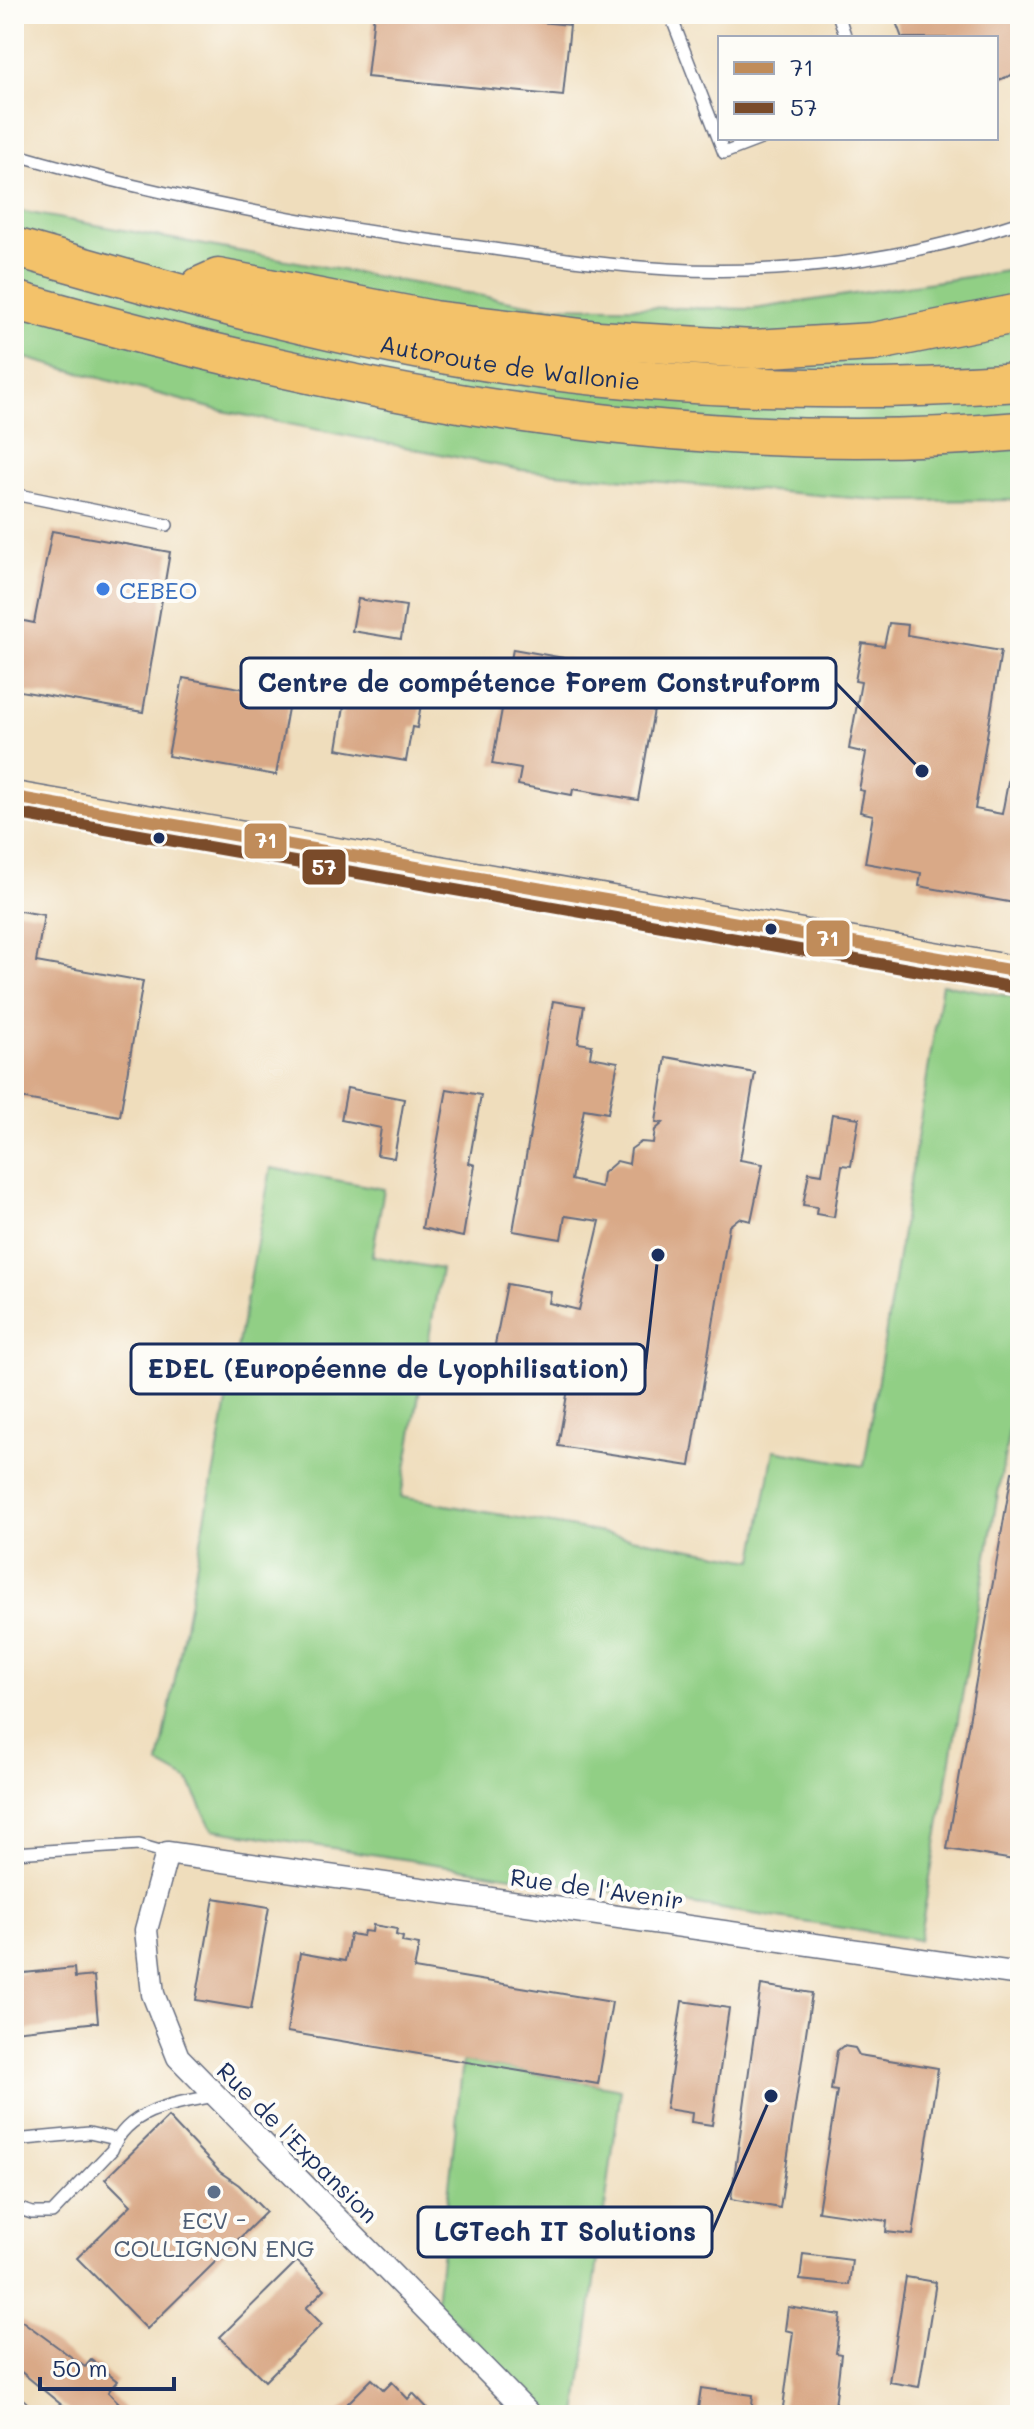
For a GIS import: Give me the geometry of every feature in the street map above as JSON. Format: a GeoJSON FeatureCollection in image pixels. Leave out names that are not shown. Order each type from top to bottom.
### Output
{"type":"FeatureCollection","features":[{"type":"Feature","properties":{"kind":"highway","name":"Autoroute de Wallonie"},"geometry":{"type":"LineString","coordinates":[[14,247],[179,294],[448,355],[665,383],[814,389],[1020,382]]}},
{"type":"Feature","properties":{"kind":"highway"},"geometry":{"type":"LineString","coordinates":[[179,294],[218,278],[433,320],[598,340],[753,349],[873,342],[1020,313]]}},
{"type":"Feature","properties":{"kind":"highway","name":"Autoroute de Wallonie"},"geometry":{"type":"LineString","coordinates":[[14,300],[279,371],[441,402],[534,415],[663,429],[771,435],[887,436],[1020,431]]}},
{"type":"Feature","properties":{"kind":"street"},"geometry":{"type":"LineString","coordinates":[[14,797],[1020,972]]}},
{"type":"Feature","properties":{"kind":"street","name":"Rue de l'Avenir"},"geometry":{"type":"LineString","coordinates":[[167,1853],[1020,1974]]}},
{"type":"Feature","properties":{"kind":"street","name":"Rue de l'Expansion"},"geometry":{"type":"LineString","coordinates":[[167,1853],[146,1930],[153,1994],[178,2057],[530,2415]]}},
{"type":"Feature","properties":{"kind":"lane"},"geometry":{"type":"LineString","coordinates":[[670,14],[718,138]]}},
{"type":"Feature","properties":{"kind":"lane"},"geometry":{"type":"LineString","coordinates":[[838,14],[845,36]]}},
{"type":"Feature","properties":{"kind":"lane"},"geometry":{"type":"LineString","coordinates":[[719,140],[724,153],[758,140]]}},
{"type":"Feature","properties":{"kind":"lane"},"geometry":{"type":"LineString","coordinates":[[14,154],[110,182],[328,228],[670,269],[779,267],[882,258],[1020,222]]}},
{"type":"Feature","properties":{"kind":"lane"},"geometry":{"type":"LineString","coordinates":[[14,494],[167,525]]}},
{"type":"Feature","properties":{"kind":"lane"},"geometry":{"type":"LineString","coordinates":[[14,1853],[139,1845],[167,1853]]}},
{"type":"Feature","properties":{"kind":"lane"},"geometry":{"type":"LineString","coordinates":[[14,2207],[32,2213],[52,2213],[112,2150],[116,2139],[153,2108],[216,2096]]}},
{"type":"Feature","properties":{"kind":"lane"},"geometry":{"type":"LineString","coordinates":[[14,2140],[89,2133],[116,2139]]}},
{"type":"Feature","properties":{"kind":"green space"},"geometry":{"type":"Polygon","coordinates":[[[14,210],[538,306],[754,309],[1020,269],[1020,500],[888,501],[521,470],[218,410],[14,355],[14,210]]]}},
{"type":"Feature","properties":{"kind":"green space"},"geometry":{"type":"Polygon","coordinates":[[[942,984],[1020,998],[1020,1369],[919,1940],[212,1829],[189,1781],[159,1764],[271,1168],[384,1189],[372,1256],[441,1269],[401,1497],[754,1560],[774,1450],[864,1466],[942,984]]]}},
{"type":"Feature","properties":{"kind":"green space"},"geometry":{"type":"Polygon","coordinates":[[[463,2061],[621,2089],[577,2415],[546,2415],[436,2302],[463,2061]]]}},
{"type":"Feature","properties":{"kind":"building"},"geometry":{"type":"Polygon","coordinates":[[[374,14],[459,14],[570,25],[563,96],[367,77],[374,14]]]}},
{"type":"Feature","properties":{"kind":"building"},"geometry":{"type":"Polygon","coordinates":[[[893,14],[1020,14],[1020,72],[998,80],[998,36],[901,36],[893,14]]]}},
{"type":"Feature","properties":{"kind":"building"},"geometry":{"type":"Polygon","coordinates":[[[52,531],[170,552],[143,712],[14,690],[14,619],[34,623],[52,531]]]}},
{"type":"Feature","properties":{"kind":"building"},"geometry":{"type":"Polygon","coordinates":[[[358,599],[406,606],[401,639],[352,631],[358,599]]]}},
{"type":"Feature","properties":{"kind":"building"},"geometry":{"type":"Polygon","coordinates":[[[889,623],[908,625],[907,635],[1001,651],[975,809],[1002,814],[1013,756],[1020,756],[1020,904],[919,886],[921,873],[865,863],[873,815],[860,812],[864,791],[859,790],[866,753],[849,749],[861,682],[855,681],[862,643],[884,646],[889,623]]]}},
{"type":"Feature","properties":{"kind":"building"},"geometry":{"type":"Polygon","coordinates":[[[513,649],[598,664],[594,682],[657,693],[638,800],[573,789],[572,795],[518,785],[521,769],[492,764],[513,649]]]}},
{"type":"Feature","properties":{"kind":"building"},"geometry":{"type":"Polygon","coordinates":[[[401,670],[426,674],[417,728],[412,727],[406,761],[337,749],[346,694],[396,702],[401,670]]]}},
{"type":"Feature","properties":{"kind":"building"},"geometry":{"type":"Polygon","coordinates":[[[183,678],[290,697],[276,775],[168,756],[183,678]]]}},
{"type":"Feature","properties":{"kind":"building"},"geometry":{"type":"Polygon","coordinates":[[[14,910],[44,915],[36,962],[143,981],[120,1116],[14,1097],[14,910]]]}},
{"type":"Feature","properties":{"kind":"building"},"geometry":{"type":"Polygon","coordinates":[[[553,1001],[584,1006],[578,1043],[592,1045],[590,1057],[618,1062],[608,1113],[584,1109],[571,1180],[601,1187],[603,1173],[617,1161],[629,1164],[631,1149],[641,1142],[653,1143],[655,1130],[663,1123],[656,1122],[666,1057],[755,1073],[740,1160],[763,1164],[751,1221],[739,1218],[729,1226],[690,1466],[558,1446],[573,1361],[538,1355],[533,1385],[489,1375],[507,1284],[551,1292],[549,1303],[579,1310],[600,1221],[565,1216],[561,1239],[513,1231],[553,1001]]]}},
{"type":"Feature","properties":{"kind":"building"},"geometry":{"type":"Polygon","coordinates":[[[347,1088],[404,1099],[394,1158],[377,1155],[381,1128],[341,1120],[347,1088]]]}},
{"type":"Feature","properties":{"kind":"building"},"geometry":{"type":"Polygon","coordinates":[[[447,1089],[481,1095],[469,1163],[475,1165],[463,1237],[422,1228],[447,1089]]]}},
{"type":"Feature","properties":{"kind":"building"},"geometry":{"type":"Polygon","coordinates":[[[832,1114],[859,1118],[851,1166],[842,1165],[834,1217],[816,1214],[817,1207],[803,1205],[809,1172],[822,1174],[832,1114]]]}},
{"type":"Feature","properties":{"kind":"building"},"geometry":{"type":"Polygon","coordinates":[[[1012,1472],[1020,1473],[1020,1861],[947,1849],[1012,1472]]]}},
{"type":"Feature","properties":{"kind":"building"},"geometry":{"type":"Polygon","coordinates":[[[214,1898],[269,1907],[251,2009],[196,2000],[214,1898]]]}},
{"type":"Feature","properties":{"kind":"building"},"geometry":{"type":"Polygon","coordinates":[[[373,1925],[397,1929],[396,1935],[403,1937],[402,1942],[419,1945],[414,1969],[612,2002],[598,2084],[287,2032],[300,1953],[345,1961],[350,1934],[363,1936],[364,1931],[372,1932],[373,1925]]]}},
{"type":"Feature","properties":{"kind":"building"},"geometry":{"type":"Polygon","coordinates":[[[74,1968],[75,1978],[94,1976],[98,2022],[14,2031],[14,1974],[74,1968]]]}},
{"type":"Feature","properties":{"kind":"building"},"geometry":{"type":"Polygon","coordinates":[[[761,1985],[812,1993],[780,2208],[731,2199],[761,1985]]]}},
{"type":"Feature","properties":{"kind":"building"},"geometry":{"type":"Polygon","coordinates":[[[682,2001],[729,2008],[712,2125],[691,2122],[692,2113],[666,2109],[682,2001]]]}},
{"type":"Feature","properties":{"kind":"building"},"geometry":{"type":"Polygon","coordinates":[[[843,2046],[855,2048],[859,2055],[938,2068],[913,2235],[886,2232],[887,2221],[818,2211],[837,2091],[831,2090],[837,2051],[843,2046]]]}},
{"type":"Feature","properties":{"kind":"building"},"geometry":{"type":"Polygon","coordinates":[[[168,2117],[220,2172],[239,2185],[266,2212],[147,2329],[77,2258],[131,2205],[105,2179],[168,2117]]]}},
{"type":"Feature","properties":{"kind":"building"},"geometry":{"type":"Polygon","coordinates":[[[803,2254],[852,2260],[849,2285],[800,2280],[803,2254]]]}},
{"type":"Feature","properties":{"kind":"building"},"geometry":{"type":"Polygon","coordinates":[[[297,2261],[325,2289],[306,2308],[322,2324],[265,2381],[220,2337],[297,2261]]]}},
{"type":"Feature","properties":{"kind":"building"},"geometry":{"type":"Polygon","coordinates":[[[906,2277],[936,2282],[919,2387],[889,2382],[906,2277]]]}},
{"type":"Feature","properties":{"kind":"building"},"geometry":{"type":"Polygon","coordinates":[[[788,2307],[841,2315],[836,2353],[841,2354],[834,2415],[782,2415],[793,2332],[785,2330],[788,2307]]]}},
{"type":"Feature","properties":{"kind":"building"},"geometry":{"type":"Polygon","coordinates":[[[14,2315],[85,2367],[91,2360],[117,2381],[108,2392],[131,2415],[74,2415],[14,2366],[14,2315]]]}},
{"type":"Feature","properties":{"kind":"building"},"geometry":{"type":"Polygon","coordinates":[[[372,2379],[384,2390],[392,2382],[408,2399],[413,2393],[434,2415],[336,2415],[372,2379]]]}},
{"type":"Feature","properties":{"kind":"building"},"geometry":{"type":"Polygon","coordinates":[[[701,2388],[753,2395],[751,2415],[697,2415],[701,2388]]]}},
{"type":"Feature","properties":{"kind":"transit line","name":"71"},"geometry":{"type":"LineString","coordinates":[[14,797],[1020,972]]}},
{"type":"Feature","properties":{"kind":"transit line","name":"57"},"geometry":{"type":"LineString","coordinates":[[14,813],[1017,988]]}},
{"type":"Feature","properties":{"kind":"place","name":"CEBEO"},"geometry":{"type":"Point","coordinates":[103,589]}},
{"type":"Feature","properties":{"kind":"place","name":"Centre de compétence Forem Construform"},"geometry":{"type":"Point","coordinates":[922,771]}},
{"type":"Feature","properties":{"kind":"place","name":"EDEL (Européenne de Lyophilisation)"},"geometry":{"type":"Point","coordinates":[658,1255]}},
{"type":"Feature","properties":{"kind":"place","name":"LGTech IT Solutions"},"geometry":{"type":"Point","coordinates":[771,2096]}},
{"type":"Feature","properties":{"kind":"place","name":"ECV - COLLIGNON ENG"},"geometry":{"type":"Point","coordinates":[214,2192]}}]}
